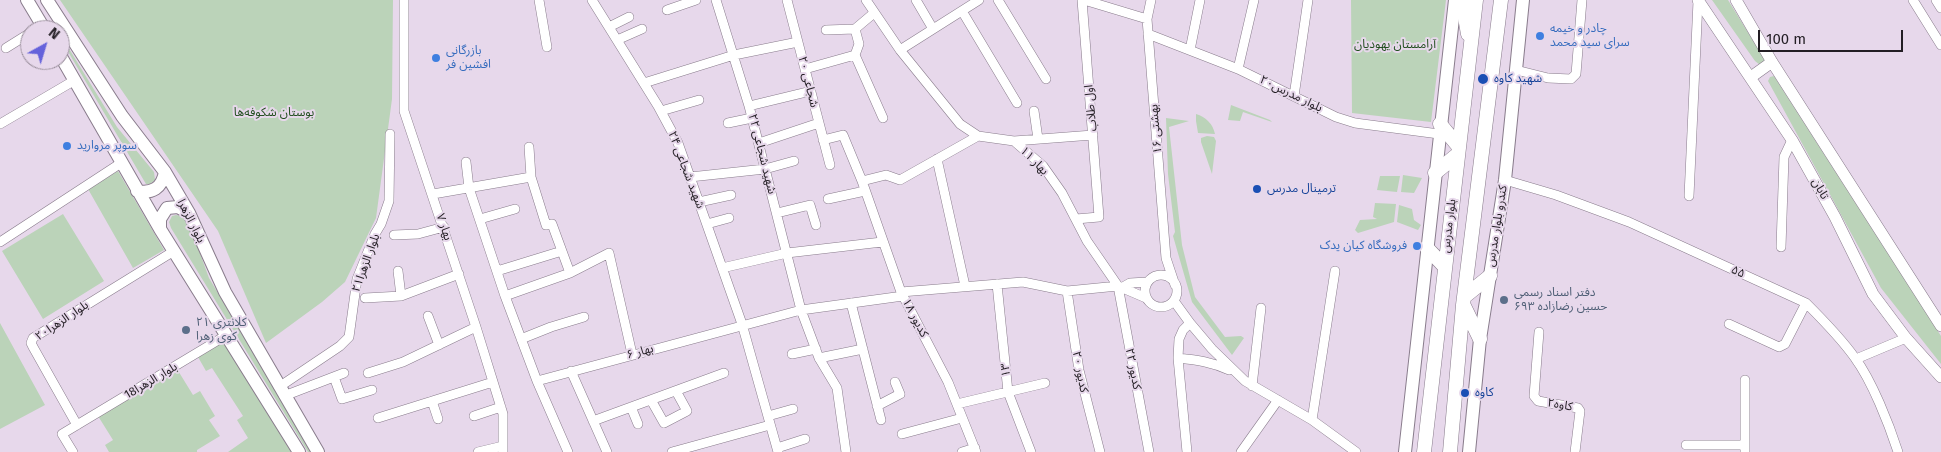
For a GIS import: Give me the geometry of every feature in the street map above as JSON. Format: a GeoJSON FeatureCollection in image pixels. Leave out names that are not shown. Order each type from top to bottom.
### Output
{"type":"FeatureCollection","features":[{"type":"Feature","properties":{"kind":"main road"},"geometry":{"type":"LineString","coordinates":[[27,0],[37,20]]}},
{"type":"Feature","properties":{"kind":"main road","name":"بلوار الزهرا"},"geometry":{"type":"LineString","coordinates":[[47,0],[122,116],[165,172],[189,212],[225,292],[318,452]]}},
{"type":"Feature","properties":{"kind":"main road"},"geometry":{"type":"LineString","coordinates":[[1405,452],[1455,0]]}},
{"type":"Feature","properties":{"kind":"main road"},"geometry":{"type":"LineString","coordinates":[[1462,0],[1471,52]]}},
{"type":"Feature","properties":{"kind":"main road","name":"بلوار مدرس"},"geometry":{"type":"LineString","coordinates":[[1424,452],[1476,0]]}},
{"type":"Feature","properties":{"kind":"main road","name":"بلوار مدرس"},"geometry":{"type":"LineString","coordinates":[[1450,452],[1464,301],[1501,0]]}},
{"type":"Feature","properties":{"kind":"main road","name":"کندرو بلوار مدرس"},"geometry":{"type":"LineString","coordinates":[[1469,452],[1480,339],[1504,180],[1523,0]]}},
{"type":"Feature","properties":{"kind":"main road"},"geometry":{"type":"LineString","coordinates":[[69,70],[137,191],[225,336],[299,452]]}},
{"type":"Feature","properties":{"kind":"main road"},"geometry":{"type":"LineString","coordinates":[[1435,173],[1459,150],[1440,129]]}},
{"type":"Feature","properties":{"kind":"main road"},"geometry":{"type":"LineString","coordinates":[[137,191],[148,192],[156,190],[162,182],[165,172]]}},
{"type":"Feature","properties":{"kind":"main road"},"geometry":{"type":"LineString","coordinates":[[160,229],[160,219],[167,208],[178,207],[189,212]]}},
{"type":"Feature","properties":{"kind":"main road"},"geometry":{"type":"LineString","coordinates":[[1427,246],[1448,234]]}},
{"type":"Feature","properties":{"kind":"main road"},"geometry":{"type":"LineString","coordinates":[[1427,246],[1445,267]]}},
{"type":"Feature","properties":{"kind":"main road"},"geometry":{"type":"LineString","coordinates":[[1480,339],[1464,301],[1490,276]]}},
{"type":"Feature","properties":{"kind":"street","name":"بهار ۷"},"geometry":{"type":"LineString","coordinates":[[404,0],[404,111],[444,227],[501,407],[503,414],[503,449]]}},
{"type":"Feature","properties":{"kind":"street"},"geometry":{"type":"LineString","coordinates":[[539,0],[547,47]]}},
{"type":"Feature","properties":{"kind":"street","name":"شهید شجاعی ۲۴"},"geometry":{"type":"LineString","coordinates":[[592,0],[661,111],[678,143],[742,324],[777,450]]}},
{"type":"Feature","properties":{"kind":"street"},"geometry":{"type":"LineString","coordinates":[[666,10],[696,0]]}},
{"type":"Feature","properties":{"kind":"street","name":"شهید شجاعی ۲۲"},"geometry":{"type":"LineString","coordinates":[[716,0],[749,106],[801,310],[817,353],[837,388],[846,452]]}},
{"type":"Feature","properties":{"kind":"street","name":"شجاعی ۲۰"},"geometry":{"type":"LineString","coordinates":[[787,0],[830,165]]}},
{"type":"Feature","properties":{"kind":"street","name":"بهار ۱۱"},"geometry":{"type":"LineString","coordinates":[[866,0],[900,50],[960,124],[978,136],[1014,141],[1043,166],[1062,193],[1087,241],[1120,286]]}},
{"type":"Feature","properties":{"kind":"street"},"geometry":{"type":"LineString","coordinates":[[916,0],[933,29]]}},
{"type":"Feature","properties":{"kind":"street"},"geometry":{"type":"LineString","coordinates":[[900,50],[979,0]]}},
{"type":"Feature","properties":{"kind":"street"},"geometry":{"type":"LineString","coordinates":[[998,0],[1046,80]]}},
{"type":"Feature","properties":{"kind":"street"},"geometry":{"type":"LineString","coordinates":[[1083,0],[1147,19]]}},
{"type":"Feature","properties":{"kind":"street","name":"اول طلاب"},"geometry":{"type":"LineString","coordinates":[[1076,219],[1099,216],[1083,0]]}},
{"type":"Feature","properties":{"kind":"street","name":"۱۶ بهشتی"},"geometry":{"type":"LineString","coordinates":[[1151,0],[1147,19],[1166,258],[1175,284]]}},
{"type":"Feature","properties":{"kind":"street"},"geometry":{"type":"LineString","coordinates":[[1190,50],[1200,0]]}},
{"type":"Feature","properties":{"kind":"street"},"geometry":{"type":"LineString","coordinates":[[1238,69],[1254,0]]}},
{"type":"Feature","properties":{"kind":"street"},"geometry":{"type":"LineString","coordinates":[[1294,96],[1308,0]]}},
{"type":"Feature","properties":{"kind":"street"},"geometry":{"type":"LineString","coordinates":[[1516,70],[1548,78],[1571,79],[1576,74],[1582,0]]}},
{"type":"Feature","properties":{"kind":"street"},"geometry":{"type":"LineString","coordinates":[[1689,196],[1698,0]]}},
{"type":"Feature","properties":{"kind":"street","name":"تابان"},"geometry":{"type":"LineString","coordinates":[[1698,0],[1792,140],[1835,216],[1873,294],[1906,338],[1941,377]]}},
{"type":"Feature","properties":{"kind":"street"},"geometry":{"type":"LineString","coordinates":[[1736,0],[1772,62],[1941,326]]}},
{"type":"Feature","properties":{"kind":"street"},"geometry":{"type":"LineString","coordinates":[[1913,0],[1941,45]]}},
{"type":"Feature","properties":{"kind":"street"},"geometry":{"type":"LineString","coordinates":[[1936,0],[1941,8]]}},
{"type":"Feature","properties":{"kind":"street"},"geometry":{"type":"LineString","coordinates":[[962,11],[1017,103]]}},
{"type":"Feature","properties":{"kind":"street"},"geometry":{"type":"LineString","coordinates":[[826,30],[855,29],[874,13]]}},
{"type":"Feature","properties":{"kind":"street"},"geometry":{"type":"LineString","coordinates":[[609,27],[629,17]]}},
{"type":"Feature","properties":{"kind":"street"},"geometry":{"type":"LineString","coordinates":[[617,40],[642,29]]}},
{"type":"Feature","properties":{"kind":"street"},"geometry":{"type":"LineString","coordinates":[[855,29],[859,44],[855,56],[883,118]]}},
{"type":"Feature","properties":{"kind":"street","name":"بلوار مدرس۲۰"},"geometry":{"type":"LineString","coordinates":[[1148,34],[1238,69],[1336,117],[1355,123],[1440,129]]}},
{"type":"Feature","properties":{"kind":"street"},"geometry":{"type":"LineString","coordinates":[[6,48],[20,39]]}},
{"type":"Feature","properties":{"kind":"street"},"geometry":{"type":"LineString","coordinates":[[644,83],[734,55],[798,42]]}},
{"type":"Feature","properties":{"kind":"street"},"geometry":{"type":"LineString","coordinates":[[805,69],[855,56]]}},
{"type":"Feature","properties":{"kind":"street"},"geometry":{"type":"LineString","coordinates":[[1751,77],[1772,62]]}},
{"type":"Feature","properties":{"kind":"street"},"geometry":{"type":"LineString","coordinates":[[0,124],[75,80]]}},
{"type":"Feature","properties":{"kind":"street"},"geometry":{"type":"LineString","coordinates":[[749,106],[811,91]]}},
{"type":"Feature","properties":{"kind":"street"},"geometry":{"type":"LineString","coordinates":[[661,111],[699,100]]}},
{"type":"Feature","properties":{"kind":"street"},"geometry":{"type":"LineString","coordinates":[[1034,111],[1038,139]]}},
{"type":"Feature","properties":{"kind":"street"},"geometry":{"type":"LineString","coordinates":[[728,124],[752,118]]}},
{"type":"Feature","properties":{"kind":"street"},"geometry":{"type":"LineString","coordinates":[[759,143],[819,123]]}},
{"type":"Feature","properties":{"kind":"street","name":"بلوار الزهرا۲۱"},"geometry":{"type":"LineString","coordinates":[[282,391],[340,346],[349,336],[357,279],[375,234],[382,224],[389,201],[390,134]]}},
{"type":"Feature","properties":{"kind":"street"},"geometry":{"type":"LineString","coordinates":[[1014,141],[1093,135]]}},
{"type":"Feature","properties":{"kind":"street","name":"کدیور ۱۸"},"geometry":{"type":"LineString","coordinates":[[823,140],[843,136],[862,181],[882,242],[902,294],[948,382],[976,450]]}},
{"type":"Feature","properties":{"kind":"street"},"geometry":{"type":"LineString","coordinates":[[862,181],[886,175],[900,180],[978,136]]}},
{"type":"Feature","properties":{"kind":"street"},"geometry":{"type":"LineString","coordinates":[[1781,247],[1784,157],[1792,140]]}},
{"type":"Feature","properties":{"kind":"street"},"geometry":{"type":"LineString","coordinates":[[529,148],[531,177],[546,224],[552,224],[570,273]]}},
{"type":"Feature","properties":{"kind":"street"},"geometry":{"type":"LineString","coordinates":[[937,159],[965,286]]}},
{"type":"Feature","properties":{"kind":"street"},"geometry":{"type":"LineString","coordinates":[[690,177],[765,169],[794,161]]}},
{"type":"Feature","properties":{"kind":"street"},"geometry":{"type":"LineString","coordinates":[[466,162],[469,188],[520,340],[568,452]]}},
{"type":"Feature","properties":{"kind":"street"},"geometry":{"type":"LineString","coordinates":[[0,242],[121,163]]}},
{"type":"Feature","properties":{"kind":"street"},"geometry":{"type":"LineString","coordinates":[[433,194],[531,177]]}},
{"type":"Feature","properties":{"kind":"street","name":"۵۵"},"geometry":{"type":"LineString","coordinates":[[1504,180],[1556,195],[1629,222],[1806,303],[1818,314],[1856,359],[1878,400],[1898,452]]}},
{"type":"Feature","properties":{"kind":"street"},"geometry":{"type":"LineString","coordinates":[[828,199],[865,191]]}},
{"type":"Feature","properties":{"kind":"street"},"geometry":{"type":"LineString","coordinates":[[699,202],[731,195]]}},
{"type":"Feature","properties":{"kind":"street"},"geometry":{"type":"LineString","coordinates":[[777,213],[810,206],[816,225]]}},
{"type":"Feature","properties":{"kind":"street"},"geometry":{"type":"LineString","coordinates":[[480,219],[515,209]]}},
{"type":"Feature","properties":{"kind":"street"},"geometry":{"type":"LineString","coordinates":[[706,224],[730,218]]}},
{"type":"Feature","properties":{"kind":"street"},"geometry":{"type":"LineString","coordinates":[[394,235],[418,234],[444,227]]}},
{"type":"Feature","properties":{"kind":"street"},"geometry":{"type":"LineString","coordinates":[[722,268],[787,254],[882,242]]}},
{"type":"Feature","properties":{"kind":"street","name":"بلوار الزهرا۲۰"},"geometry":{"type":"LineString","coordinates":[[78,425],[33,347],[31,343],[33,338],[174,251]]}},
{"type":"Feature","properties":{"kind":"street"},"geometry":{"type":"LineString","coordinates":[[497,271],[562,251]]}},
{"type":"Feature","properties":{"kind":"street"},"geometry":{"type":"LineString","coordinates":[[505,296],[570,273],[609,253],[632,354]]}},
{"type":"Feature","properties":{"kind":"street"},"geometry":{"type":"LineString","coordinates":[[1146,298],[1145,287],[1148,282],[1157,276],[1166,258]]}},
{"type":"Feature","properties":{"kind":"street"},"geometry":{"type":"LineString","coordinates":[[398,271],[401,296]]}},
{"type":"Feature","properties":{"kind":"street"},"geometry":{"type":"LineString","coordinates":[[1312,420],[1335,271]]}},
{"type":"Feature","properties":{"kind":"street"},"geometry":{"type":"LineString","coordinates":[[365,298],[401,296],[459,274]]}},
{"type":"Feature","properties":{"kind":"street"},"geometry":{"type":"LineString","coordinates":[[1120,286],[1146,298],[1154,306],[1165,307],[1174,301],[1177,290],[1175,284],[1168,276],[1157,276]]}},
{"type":"Feature","properties":{"kind":"street","name":"بهار ۶"},"geometry":{"type":"LineString","coordinates":[[537,381],[742,324],[801,310],[965,286],[1023,282],[1067,291],[1148,282]]}},
{"type":"Feature","properties":{"kind":"street","name":"۱۳"},"geometry":{"type":"LineString","coordinates":[[997,284],[1008,392],[1032,452]]}},
{"type":"Feature","properties":{"kind":"street","name":"کدیور ۲۲"},"geometry":{"type":"LineString","coordinates":[[1120,286],[1149,452]]}},
{"type":"Feature","properties":{"kind":"street","name":"کدیور ۲۰"},"geometry":{"type":"LineString","coordinates":[[1067,291],[1079,370],[1100,452]]}},
{"type":"Feature","properties":{"kind":"street"},"geometry":{"type":"LineString","coordinates":[[1174,301],[1190,323],[1236,373],[1252,386],[1312,420],[1356,452]]}},
{"type":"Feature","properties":{"kind":"street"},"geometry":{"type":"LineString","coordinates":[[851,303],[881,420]]}},
{"type":"Feature","properties":{"kind":"street"},"geometry":{"type":"LineString","coordinates":[[1729,324],[1779,347],[1785,344],[1806,303]]}},
{"type":"Feature","properties":{"kind":"street"},"geometry":{"type":"LineString","coordinates":[[1252,386],[1261,308]]}},
{"type":"Feature","properties":{"kind":"street"},"geometry":{"type":"LineString","coordinates":[[428,316],[439,346]]}},
{"type":"Feature","properties":{"kind":"street"},"geometry":{"type":"LineString","coordinates":[[520,340],[550,327],[584,317]]}},
{"type":"Feature","properties":{"kind":"street"},"geometry":{"type":"LineString","coordinates":[[1186,452],[1178,358],[1179,339],[1183,330],[1190,323]]}},
{"type":"Feature","properties":{"kind":"street"},"geometry":{"type":"LineString","coordinates":[[368,373],[403,362],[476,328]]}},
{"type":"Feature","properties":{"kind":"street","name":"کاوه۲"},"geometry":{"type":"LineString","coordinates":[[1539,332],[1534,396],[1538,402],[1578,408],[1580,411],[1575,452]]}},
{"type":"Feature","properties":{"kind":"street","name":"18بلوار الزهرا"},"geometry":{"type":"LineString","coordinates":[[73,452],[62,434],[225,336]]}},
{"type":"Feature","properties":{"kind":"street"},"geometry":{"type":"LineString","coordinates":[[1856,359],[1906,338]]}},
{"type":"Feature","properties":{"kind":"street"},"geometry":{"type":"LineString","coordinates":[[792,354],[863,349]]}},
{"type":"Feature","properties":{"kind":"street"},"geometry":{"type":"LineString","coordinates":[[1178,358],[1208,362],[1236,373]]}},
{"type":"Feature","properties":{"kind":"street"},"geometry":{"type":"LineString","coordinates":[[571,371],[606,452]]}},
{"type":"Feature","properties":{"kind":"street"},"geometry":{"type":"LineString","coordinates":[[282,391],[344,373]]}},
{"type":"Feature","properties":{"kind":"street"},"geometry":{"type":"LineString","coordinates":[[593,421],[724,373]]}},
{"type":"Feature","properties":{"kind":"street"},"geometry":{"type":"LineString","coordinates":[[334,376],[342,399],[372,390]]}},
{"type":"Feature","properties":{"kind":"street"},"geometry":{"type":"LineString","coordinates":[[1686,445],[1745,448],[1745,380]]}},
{"type":"Feature","properties":{"kind":"street"},"geometry":{"type":"LineString","coordinates":[[378,418],[493,382]]}},
{"type":"Feature","properties":{"kind":"street"},"geometry":{"type":"LineString","coordinates":[[877,406],[900,394],[895,382]]}},
{"type":"Feature","properties":{"kind":"street"},"geometry":{"type":"LineString","coordinates":[[957,404],[1046,383]]}},
{"type":"Feature","properties":{"kind":"street"},"geometry":{"type":"LineString","coordinates":[[650,400],[664,423],[687,411],[676,391]]}},
{"type":"Feature","properties":{"kind":"street"},"geometry":{"type":"LineString","coordinates":[[1241,452],[1278,400]]}},
{"type":"Feature","properties":{"kind":"street"},"geometry":{"type":"LineString","coordinates":[[432,401],[438,419]]}},
{"type":"Feature","properties":{"kind":"street"},"geometry":{"type":"LineString","coordinates":[[474,416],[501,407]]}},
{"type":"Feature","properties":{"kind":"street"},"geometry":{"type":"LineString","coordinates":[[631,407],[638,424]]}},
{"type":"Feature","properties":{"kind":"street"},"geometry":{"type":"LineString","coordinates":[[672,452],[769,421],[793,409]]}},
{"type":"Feature","properties":{"kind":"street"},"geometry":{"type":"LineString","coordinates":[[902,434],[962,418]]}},
{"type":"Feature","properties":{"kind":"street"},"geometry":{"type":"LineString","coordinates":[[777,450],[805,439]]}},
{"type":"Feature","properties":{"kind":"street"},"geometry":{"type":"LineString","coordinates":[[478,452],[503,449]]}},
{"type":"Feature","properties":{"kind":"street"},"geometry":{"type":"LineString","coordinates":[[962,452],[976,450]]}},
{"type":"Feature","properties":{"kind":"green space","name":"بوستان شکوفه‌ها"},"geometry":{"type":"Polygon","coordinates":[[[60,0],[393,0],[392,99],[376,218],[345,282],[322,302],[266,343],[218,231],[60,0]]]}},
{"type":"Feature","properties":{"kind":"green space","name":"آرامستان یهودیان"},"geometry":{"type":"Polygon","coordinates":[[[1351,0],[1446,0],[1431,122],[1352,113],[1351,0]]]}},
{"type":"Feature","properties":{"kind":"green space"},"geometry":{"type":"Polygon","coordinates":[[[1712,0],[1728,0],[1765,60],[1763,64],[1760,65],[1755,61],[1712,0]]]}},
{"type":"Feature","properties":{"kind":"green space"},"geometry":{"type":"Polygon","coordinates":[[[70,50],[117,127],[154,172],[155,180],[150,184],[146,184],[70,55],[70,50]]]}},
{"type":"Feature","properties":{"kind":"green space"},"geometry":{"type":"Polygon","coordinates":[[[1774,76],[1941,336],[1941,364],[1881,288],[1768,81],[1770,77],[1774,76]]]}},
{"type":"Feature","properties":{"kind":"green space"},"geometry":{"type":"Polygon","coordinates":[[[1231,105],[1272,122],[1243,112],[1240,121],[1228,120],[1231,105]]]}},
{"type":"Feature","properties":{"kind":"green space"},"geometry":{"type":"Polygon","coordinates":[[[1196,114],[1208,121],[1213,127],[1215,134],[1198,133],[1196,114]]]}},
{"type":"Feature","properties":{"kind":"green space"},"geometry":{"type":"Polygon","coordinates":[[[1166,118],[1189,121],[1169,127],[1182,245],[1195,297],[1225,337],[1241,336],[1244,338],[1232,355],[1192,302],[1173,236],[1175,232],[1168,174],[1166,118]]]}},
{"type":"Feature","properties":{"kind":"green space"},"geometry":{"type":"Polygon","coordinates":[[[1207,136],[1214,137],[1216,141],[1212,174],[1201,142],[1201,138],[1207,136]]]}},
{"type":"Feature","properties":{"kind":"green space"},"geometry":{"type":"Polygon","coordinates":[[[118,171],[164,250],[133,268],[88,189],[118,171]]]}},
{"type":"Feature","properties":{"kind":"green space"},"geometry":{"type":"Polygon","coordinates":[[[1403,175],[1422,178],[1414,193],[1401,192],[1403,175]]]}},
{"type":"Feature","properties":{"kind":"green space"},"geometry":{"type":"Polygon","coordinates":[[[1380,176],[1400,176],[1397,192],[1377,190],[1380,176]]]}},
{"type":"Feature","properties":{"kind":"green space"},"geometry":{"type":"Polygon","coordinates":[[[1375,203],[1396,204],[1394,222],[1358,233],[1355,230],[1360,220],[1377,219],[1373,217],[1375,203]]]}},
{"type":"Feature","properties":{"kind":"green space"},"geometry":{"type":"Polygon","coordinates":[[[1399,205],[1412,209],[1414,220],[1421,225],[1418,230],[1397,222],[1399,205]]]}},
{"type":"Feature","properties":{"kind":"green space"},"geometry":{"type":"Polygon","coordinates":[[[63,214],[104,281],[43,319],[2,251],[63,214]]]}},
{"type":"Feature","properties":{"kind":"green space"},"geometry":{"type":"Polygon","coordinates":[[[172,216],[182,216],[189,223],[209,278],[313,452],[308,452],[171,228],[169,222],[172,216]]]}},
{"type":"Feature","properties":{"kind":"green space"},"geometry":{"type":"Polygon","coordinates":[[[0,323],[45,405],[0,429],[0,323]]]}},
{"type":"Feature","properties":{"kind":"green space"},"geometry":{"type":"Polygon","coordinates":[[[223,341],[295,452],[228,452],[248,438],[237,420],[243,416],[212,368],[206,371],[198,357],[223,341]]]}},
{"type":"Feature","properties":{"kind":"green space"},"geometry":{"type":"Polygon","coordinates":[[[177,369],[193,395],[200,391],[215,416],[209,420],[220,436],[197,450],[197,452],[109,452],[105,445],[113,440],[98,416],[177,369]]]}},
{"type":"Feature","properties":{"kind":"place","name":"چادر و خیمه سرای سید محمد"},"geometry":{"type":"Point","coordinates":[1540,36]}},
{"type":"Feature","properties":{"kind":"place","name":"بازرگانی افشین فر"},"geometry":{"type":"Point","coordinates":[436,58]}},
{"type":"Feature","properties":{"kind":"place","name":"شهید کاوه"},"geometry":{"type":"Point","coordinates":[1483,79]}},
{"type":"Feature","properties":{"kind":"place","name":"سوپر مروارید"},"geometry":{"type":"Point","coordinates":[67,146]}},
{"type":"Feature","properties":{"kind":"place","name":"ترمینال مدرس"},"geometry":{"type":"Point","coordinates":[1257,189]}},
{"type":"Feature","properties":{"kind":"place","name":"فروشگاه کیان یدک"},"geometry":{"type":"Point","coordinates":[1417,246]}},
{"type":"Feature","properties":{"kind":"place","name":"دفتر اسناد رسمی ۶۹۳ حسین رضازاده"},"geometry":{"type":"Point","coordinates":[1504,300]}},
{"type":"Feature","properties":{"kind":"place","name":"کلانتری ۲۱ کوی زهرا"},"geometry":{"type":"Point","coordinates":[186,330]}},
{"type":"Feature","properties":{"kind":"place","name":"کاوه"},"geometry":{"type":"Point","coordinates":[1465,393]}}]}
